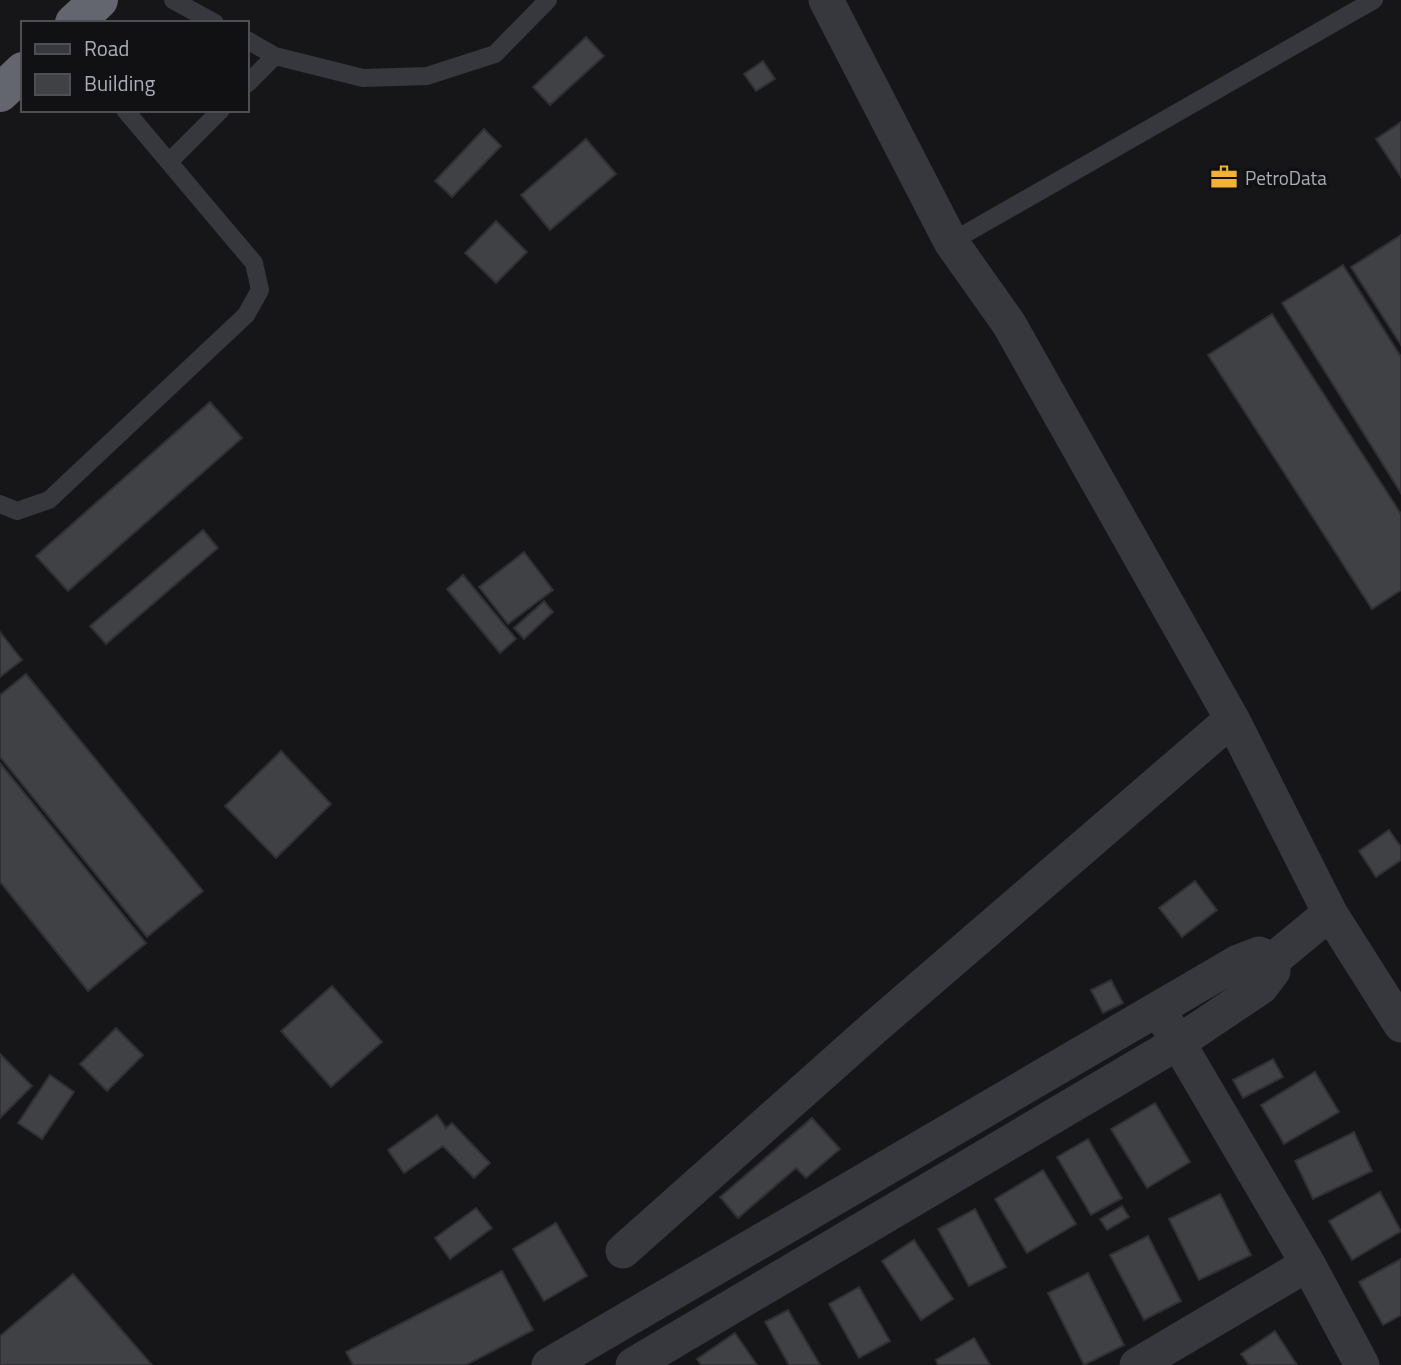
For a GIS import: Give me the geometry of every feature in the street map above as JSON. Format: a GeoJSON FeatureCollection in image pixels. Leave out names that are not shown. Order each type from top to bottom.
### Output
{"type":"FeatureCollection","features":[{"type":"Feature","properties":{"kind":"highway"},"geometry":{"type":"LineString","coordinates":[[76,21],[99,0]]}},
{"type":"Feature","properties":{"kind":"highway"},"geometry":{"type":"LineString","coordinates":[[0,93],[21,73]]}},
{"type":"Feature","properties":{"kind":"street"},"geometry":{"type":"LineString","coordinates":[[826,0],[951,242],[1009,324],[1232,719],[1330,912],[1401,1025]]}},
{"type":"Feature","properties":{"kind":"street"},"geometry":{"type":"LineString","coordinates":[[623,1251],[876,1026],[1232,719]]}},
{"type":"Feature","properties":{"kind":"street"},"geometry":{"type":"LineString","coordinates":[[633,1365],[1179,1042],[1261,987],[1273,971],[1273,960],[1330,912]]}},
{"type":"Feature","properties":{"kind":"street"},"geometry":{"type":"LineString","coordinates":[[556,1363],[1238,962],[1259,954],[1273,960]]}},
{"type":"Feature","properties":{"kind":"street"},"geometry":{"type":"LineString","coordinates":[[1157,1009],[1179,1042],[1308,1264],[1362,1365]]}},
{"type":"Feature","properties":{"kind":"street"},"geometry":{"type":"LineString","coordinates":[[1138,1365],[1308,1264]]}},
{"type":"Feature","properties":{"kind":"lane"},"geometry":{"type":"LineString","coordinates":[[173,0],[211,21]]}},
{"type":"Feature","properties":{"kind":"lane"},"geometry":{"type":"LineString","coordinates":[[248,41],[275,55],[363,78],[427,76],[495,54],[548,0]]}},
{"type":"Feature","properties":{"kind":"lane"},"geometry":{"type":"LineString","coordinates":[[951,242],[1374,0]]}},
{"type":"Feature","properties":{"kind":"lane"},"geometry":{"type":"LineString","coordinates":[[248,83],[275,55]]}},
{"type":"Feature","properties":{"kind":"lane"},"geometry":{"type":"LineString","coordinates":[[0,504],[17,511],[49,500],[246,315],[260,290],[254,263],[126,112]]}},
{"type":"Feature","properties":{"kind":"lane"},"geometry":{"type":"LineString","coordinates":[[169,162],[219,112]]}},
{"type":"Feature","properties":{"kind":"building"},"geometry":{"type":"Polygon","coordinates":[[[586,37],[604,56],[550,105],[533,87],[586,37]]]}},
{"type":"Feature","properties":{"kind":"building"},"geometry":{"type":"Polygon","coordinates":[[[763,61],[775,79],[756,91],[744,74],[763,61]]]}},
{"type":"Feature","properties":{"kind":"building"},"geometry":{"type":"Polygon","coordinates":[[[1401,122],[1401,177],[1376,139],[1401,122]]]}},
{"type":"Feature","properties":{"kind":"building"},"geometry":{"type":"Polygon","coordinates":[[[484,129],[501,146],[452,197],[435,181],[484,129]]]}},
{"type":"Feature","properties":{"kind":"building"},"geometry":{"type":"Polygon","coordinates":[[[586,139],[616,174],[550,230],[521,195],[586,139]]]}},
{"type":"Feature","properties":{"kind":"building"},"geometry":{"type":"Polygon","coordinates":[[[496,221],[527,252],[496,283],[465,253],[496,221]]]}},
{"type":"Feature","properties":{"kind":"building"},"geometry":{"type":"Polygon","coordinates":[[[1401,235],[1401,345],[1351,267],[1401,235]]]}},
{"type":"Feature","properties":{"kind":"building"},"geometry":{"type":"Polygon","coordinates":[[[1343,265],[1401,357],[1401,493],[1282,303],[1343,265]]]}},
{"type":"Feature","properties":{"kind":"building"},"geometry":{"type":"Polygon","coordinates":[[[1272,314],[1401,514],[1401,590],[1372,609],[1208,355],[1272,314]]]}},
{"type":"Feature","properties":{"kind":"building"},"geometry":{"type":"Polygon","coordinates":[[[210,402],[242,438],[68,591],[36,556],[210,402]]]}},
{"type":"Feature","properties":{"kind":"building"},"geometry":{"type":"Polygon","coordinates":[[[203,530],[218,548],[106,644],[90,626],[203,530]]]}},
{"type":"Feature","properties":{"kind":"building"},"geometry":{"type":"Polygon","coordinates":[[[524,552],[553,590],[508,624],[479,587],[524,552]]]}},
{"type":"Feature","properties":{"kind":"building"},"geometry":{"type":"Polygon","coordinates":[[[463,575],[516,639],[500,653],[447,589],[463,575]]]}},
{"type":"Feature","properties":{"kind":"building"},"geometry":{"type":"Polygon","coordinates":[[[544,601],[553,612],[524,639],[514,628],[544,601]]]}},
{"type":"Feature","properties":{"kind":"building"},"geometry":{"type":"Polygon","coordinates":[[[0,632],[22,660],[0,677],[0,632]]]}},
{"type":"Feature","properties":{"kind":"building"},"geometry":{"type":"Polygon","coordinates":[[[26,674],[203,891],[147,937],[0,757],[0,695],[26,674]]]}},
{"type":"Feature","properties":{"kind":"building"},"geometry":{"type":"Polygon","coordinates":[[[281,751],[331,804],[276,858],[225,806],[281,751]]]}},
{"type":"Feature","properties":{"kind":"building"},"geometry":{"type":"Polygon","coordinates":[[[0,763],[146,943],[88,991],[0,882],[0,763]]]}},
{"type":"Feature","properties":{"kind":"building"},"geometry":{"type":"Polygon","coordinates":[[[1389,830],[1401,847],[1401,860],[1376,877],[1359,851],[1389,830]]]}},
{"type":"Feature","properties":{"kind":"building"},"geometry":{"type":"Polygon","coordinates":[[[1195,881],[1217,910],[1182,937],[1159,908],[1195,881]]]}},
{"type":"Feature","properties":{"kind":"building"},"geometry":{"type":"Polygon","coordinates":[[[1111,980],[1123,1003],[1103,1013],[1091,990],[1111,980]]]}},
{"type":"Feature","properties":{"kind":"building"},"geometry":{"type":"Polygon","coordinates":[[[332,986],[382,1042],[331,1087],[281,1031],[332,986]]]}},
{"type":"Feature","properties":{"kind":"building"},"geometry":{"type":"Polygon","coordinates":[[[116,1028],[143,1055],[107,1091],[80,1064],[116,1028]]]}},
{"type":"Feature","properties":{"kind":"building"},"geometry":{"type":"Polygon","coordinates":[[[0,1054],[32,1086],[0,1118],[0,1054]]]}},
{"type":"Feature","properties":{"kind":"building"},"geometry":{"type":"Polygon","coordinates":[[[1273,1059],[1283,1077],[1243,1098],[1233,1080],[1273,1059]]]}},
{"type":"Feature","properties":{"kind":"building"},"geometry":{"type":"Polygon","coordinates":[[[1315,1072],[1339,1112],[1284,1144],[1261,1105],[1315,1072]]]}},
{"type":"Feature","properties":{"kind":"building"},"geometry":{"type":"Polygon","coordinates":[[[50,1075],[74,1092],[42,1139],[18,1123],[50,1075]]]}},
{"type":"Feature","properties":{"kind":"building"},"geometry":{"type":"Polygon","coordinates":[[[1155,1103],[1190,1162],[1147,1188],[1111,1129],[1155,1103]]]}},
{"type":"Feature","properties":{"kind":"building"},"geometry":{"type":"Polygon","coordinates":[[[437,1115],[446,1128],[452,1123],[490,1163],[474,1178],[443,1146],[404,1173],[388,1150],[437,1115]]]}},
{"type":"Feature","properties":{"kind":"building"},"geometry":{"type":"Polygon","coordinates":[[[812,1118],[840,1149],[806,1178],[796,1168],[738,1218],[720,1197],[812,1118]]]}},
{"type":"Feature","properties":{"kind":"building"},"geometry":{"type":"Polygon","coordinates":[[[1354,1132],[1372,1171],[1313,1199],[1295,1161],[1354,1132]]]}},
{"type":"Feature","properties":{"kind":"building"},"geometry":{"type":"Polygon","coordinates":[[[1088,1139],[1122,1198],[1091,1215],[1057,1157],[1088,1139]]]}},
{"type":"Feature","properties":{"kind":"building"},"geometry":{"type":"Polygon","coordinates":[[[1043,1170],[1076,1224],[1027,1253],[995,1199],[1043,1170]]]}},
{"type":"Feature","properties":{"kind":"building"},"geometry":{"type":"Polygon","coordinates":[[[1380,1192],[1401,1231],[1352,1260],[1329,1221],[1380,1192]]]}},
{"type":"Feature","properties":{"kind":"building"},"geometry":{"type":"Polygon","coordinates":[[[1220,1194],[1251,1255],[1199,1280],[1169,1219],[1220,1194]]]}},
{"type":"Feature","properties":{"kind":"building"},"geometry":{"type":"Polygon","coordinates":[[[1122,1206],[1129,1217],[1107,1230],[1100,1219],[1122,1206]]]}},
{"type":"Feature","properties":{"kind":"building"},"geometry":{"type":"Polygon","coordinates":[[[476,1208],[492,1228],[450,1259],[435,1238],[476,1208]]]}},
{"type":"Feature","properties":{"kind":"building"},"geometry":{"type":"Polygon","coordinates":[[[975,1209],[1006,1267],[969,1286],[938,1229],[975,1209]]]}},
{"type":"Feature","properties":{"kind":"building"},"geometry":{"type":"Polygon","coordinates":[[[556,1223],[587,1276],[544,1301],[513,1249],[556,1223]]]}},
{"type":"Feature","properties":{"kind":"building"},"geometry":{"type":"Polygon","coordinates":[[[1148,1236],[1181,1301],[1144,1320],[1110,1255],[1148,1236]]]}},
{"type":"Feature","properties":{"kind":"building"},"geometry":{"type":"Polygon","coordinates":[[[914,1240],[953,1299],[921,1320],[882,1261],[914,1240]]]}},
{"type":"Feature","properties":{"kind":"building"},"geometry":{"type":"Polygon","coordinates":[[[1401,1259],[1401,1315],[1383,1325],[1359,1282],[1401,1259]]]}},
{"type":"Feature","properties":{"kind":"building"},"geometry":{"type":"Polygon","coordinates":[[[502,1271],[533,1330],[466,1365],[353,1365],[346,1352],[502,1271]]]}},
{"type":"Feature","properties":{"kind":"building"},"geometry":{"type":"Polygon","coordinates":[[[1088,1273],[1124,1345],[1084,1365],[1048,1293],[1088,1273]]]}},
{"type":"Feature","properties":{"kind":"building"},"geometry":{"type":"Polygon","coordinates":[[[73,1274],[152,1365],[0,1365],[0,1336],[73,1274]]]}},
{"type":"Feature","properties":{"kind":"building"},"geometry":{"type":"Polygon","coordinates":[[[859,1287],[890,1341],[859,1358],[829,1304],[859,1287]]]}},
{"type":"Feature","properties":{"kind":"building"},"geometry":{"type":"Polygon","coordinates":[[[788,1310],[820,1365],[789,1365],[765,1322],[788,1310]]]}},
{"type":"Feature","properties":{"kind":"building"},"geometry":{"type":"Polygon","coordinates":[[[1275,1331],[1297,1365],[1249,1365],[1241,1354],[1275,1331]]]}},
{"type":"Feature","properties":{"kind":"building"},"geometry":{"type":"Polygon","coordinates":[[[735,1333],[757,1365],[701,1365],[697,1359],[735,1333]]]}},
{"type":"Feature","properties":{"kind":"building"},"geometry":{"type":"Polygon","coordinates":[[[974,1338],[990,1365],[938,1365],[936,1360],[974,1338]]]}},
{"type":"Feature","properties":{"kind":"place","name":"PetroData"},"geometry":{"type":"Point","coordinates":[1224,177]}}]}
